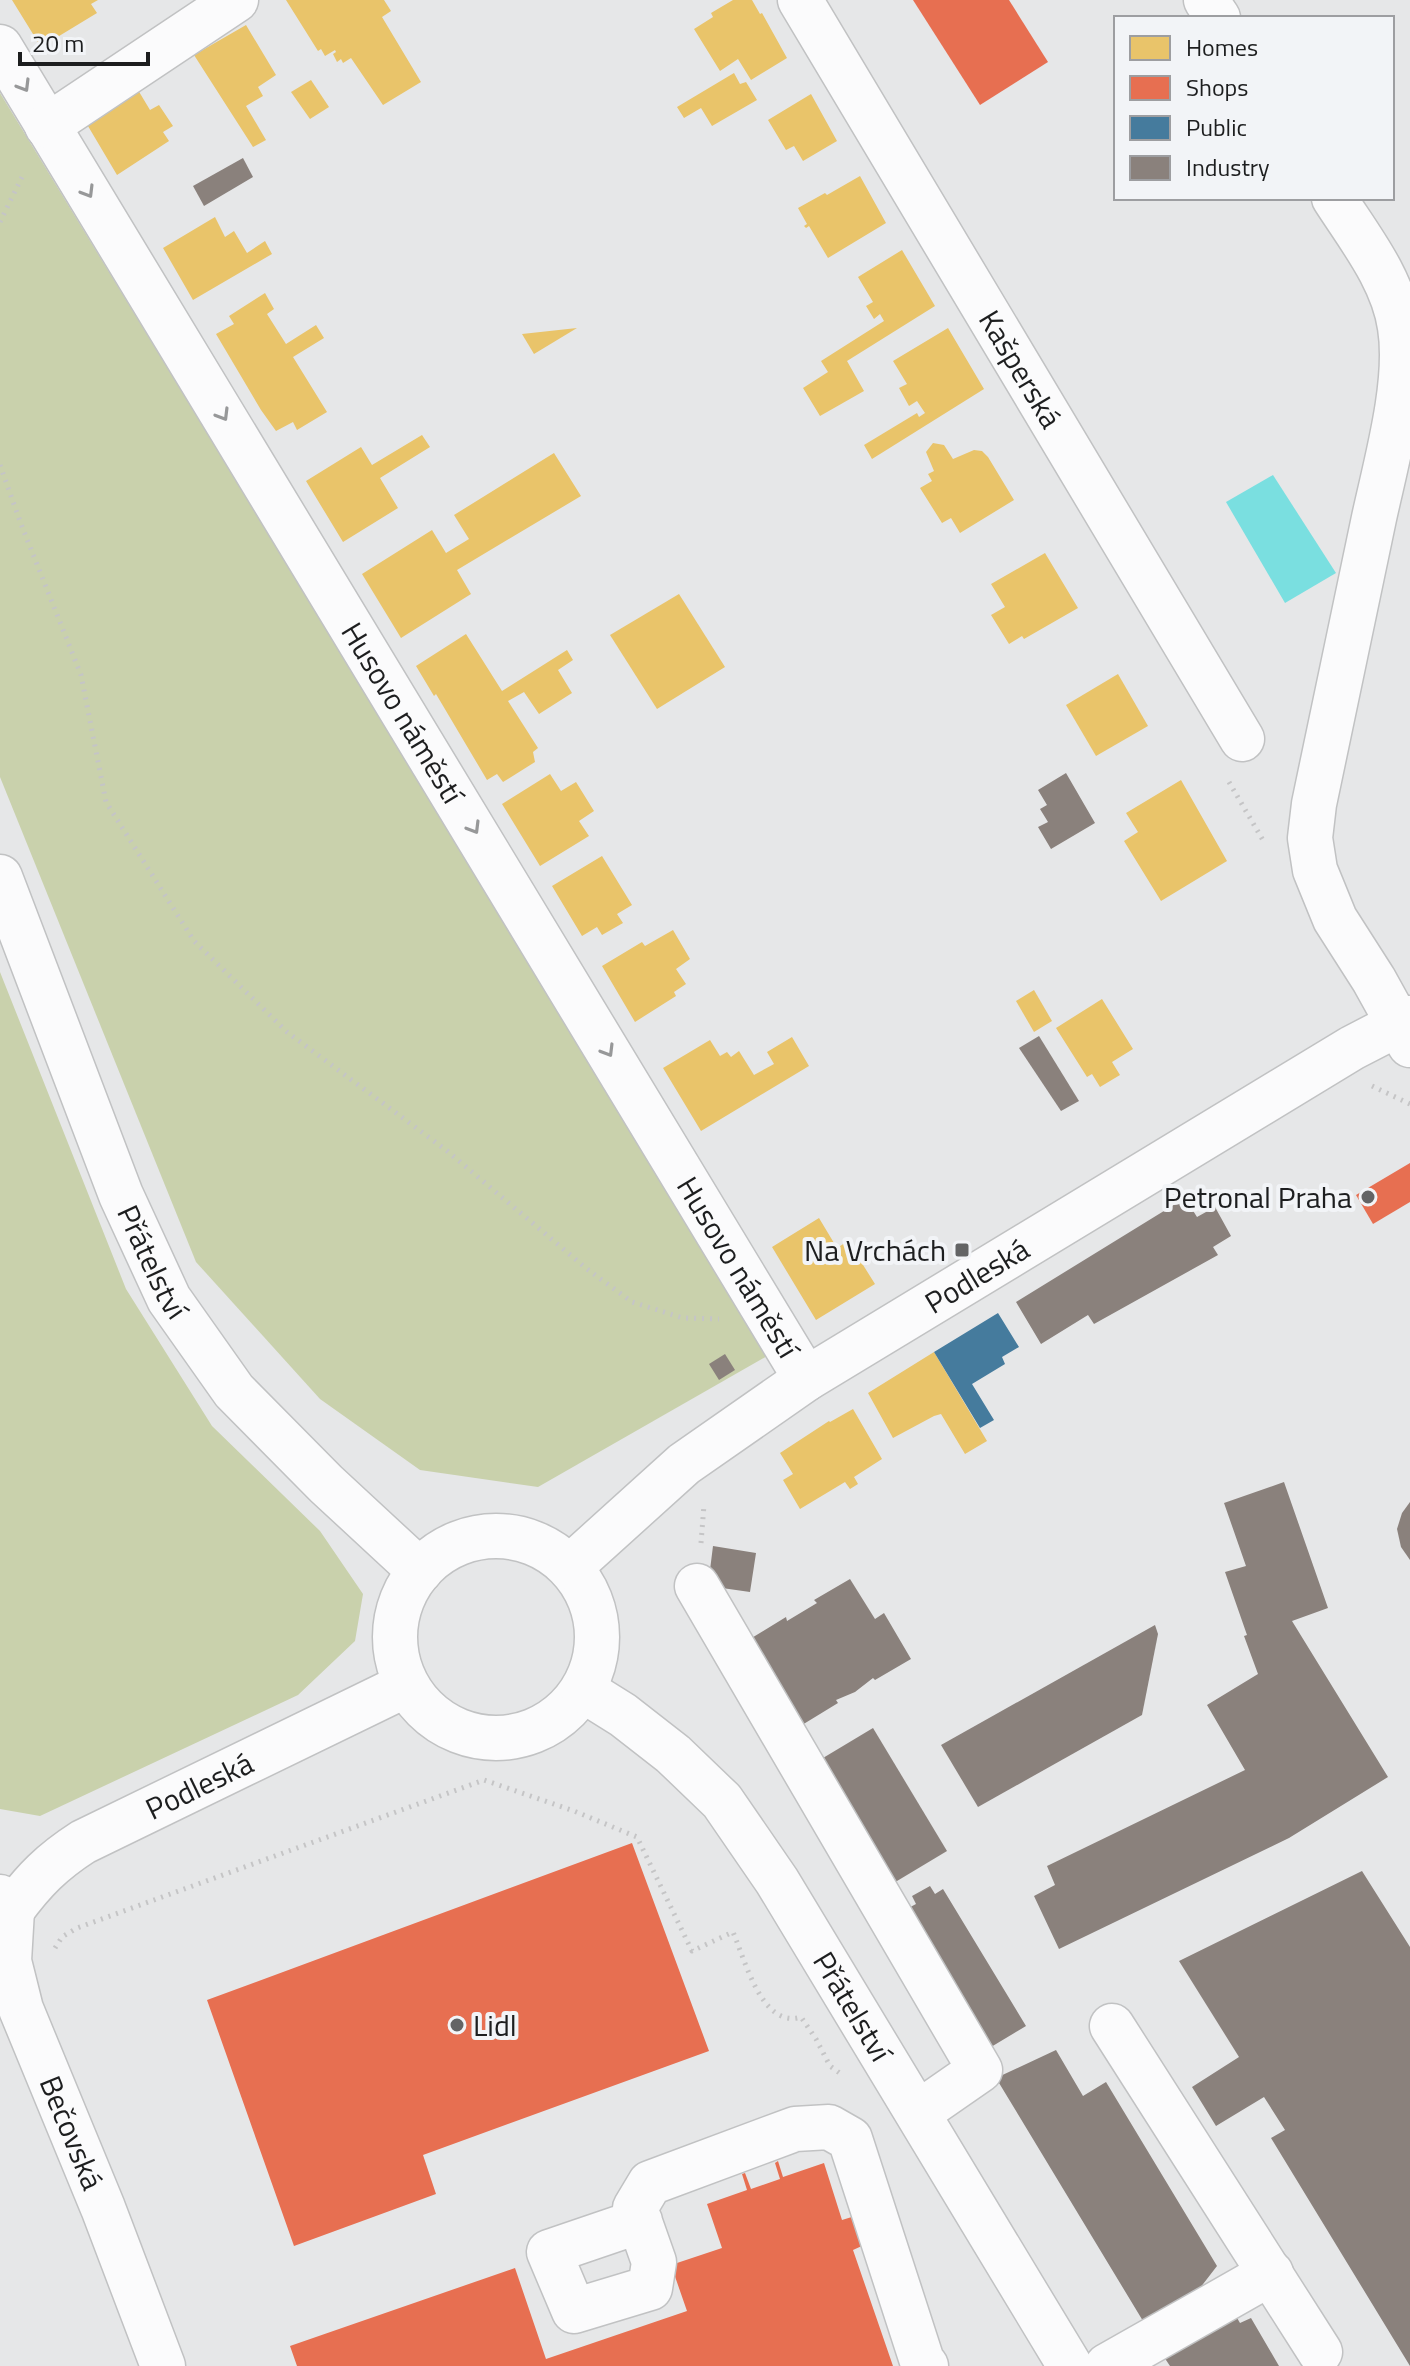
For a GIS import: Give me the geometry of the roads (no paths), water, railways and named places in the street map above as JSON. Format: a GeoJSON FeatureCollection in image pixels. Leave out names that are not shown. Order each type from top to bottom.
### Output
{"type":"FeatureCollection","features":[{"type":"Feature","properties":{"kind":"street"},"geometry":{"type":"LineString","coordinates":[[47,126],[236,0]]}},
{"type":"Feature","properties":{"kind":"street","name":"Kašperská"},"geometry":{"type":"LineString","coordinates":[[800,0],[1242,739]]}},
{"type":"Feature","properties":{"kind":"street","name":"Husovo náměstí"},"geometry":{"type":"LineString","coordinates":[[0,47],[806,1379]]}},
{"type":"Feature","properties":{"kind":"street"},"geometry":{"type":"LineString","coordinates":[[1335,200],[1388,288],[1400,325],[1402,362],[1393,428],[1314,804],[1310,838],[1315,870],[1335,919],[1406,1029]]}},
{"type":"Feature","properties":{"kind":"street","name":"Přátelství"},"geometry":{"type":"LineString","coordinates":[[0,877],[121,1195],[169,1299],[234,1391],[326,1484],[420,1571]]}},
{"type":"Feature","properties":{"kind":"street","name":"Podleská"},"geometry":{"type":"LineString","coordinates":[[570,1567],[684,1464],[806,1379],[1352,1048],[1406,1029]]}},
{"type":"Feature","properties":{"kind":"street"},"geometry":{"type":"LineString","coordinates":[[497,1536],[524,1540],[549,1550],[570,1567],[585,1589],[595,1614],[597,1640],[593,1666],[583,1690],[566,1711],[545,1726],[521,1736],[494,1739],[468,1735],[444,1725],[424,1709],[406,1685],[397,1664],[393,1638],[397,1611],[407,1587],[424,1565],[445,1549],[470,1539],[497,1536]]}},
{"type":"Feature","properties":{"kind":"street"},"geometry":{"type":"LineString","coordinates":[[697,1586],[980,2070],[918,2113]]}},
{"type":"Feature","properties":{"kind":"street","name":"Podleská"},"geometry":{"type":"LineString","coordinates":[[6,1904],[59,1857],[83,1842],[406,1685]]}},
{"type":"Feature","properties":{"kind":"street","name":"Přátelství"},"geometry":{"type":"LineString","coordinates":[[583,1690],[623,1715],[673,1754],[722,1801],[777,1881],[1070,2366]]}},
{"type":"Feature","properties":{"kind":"street","name":"Bečovská"},"geometry":{"type":"LineString","coordinates":[[6,1904],[9,1961],[21,2009],[103,2208],[163,2366]]}},
{"type":"Feature","properties":{"kind":"street"},"geometry":{"type":"LineString","coordinates":[[1112,2026],[1320,2352]]}},
{"type":"Feature","properties":{"kind":"street"},"geometry":{"type":"LineString","coordinates":[[640,2221],[635,2208],[650,2183],[795,2129],[829,2127],[850,2139],[926,2366]]}},
{"type":"Feature","properties":{"kind":"street"},"geometry":{"type":"LineString","coordinates":[[1107,2366],[1271,2273]]}},
{"type":"Feature","properties":{"kind":"water"},"geometry":{"type":"Polygon","coordinates":[[[1273,475],[1336,573],[1285,603],[1226,502],[1273,475]]]}},
{"type":"Feature","properties":{"kind":"place","name":"Petronal Praha"},"geometry":{"type":"Point","coordinates":[1368,1197]}},
{"type":"Feature","properties":{"kind":"place","name":"Na Vrchách"},"geometry":{"type":"Point","coordinates":[962,1250]}},
{"type":"Feature","properties":{"kind":"place","name":"Lidl"},"geometry":{"type":"Point","coordinates":[457,2025]}}]}
